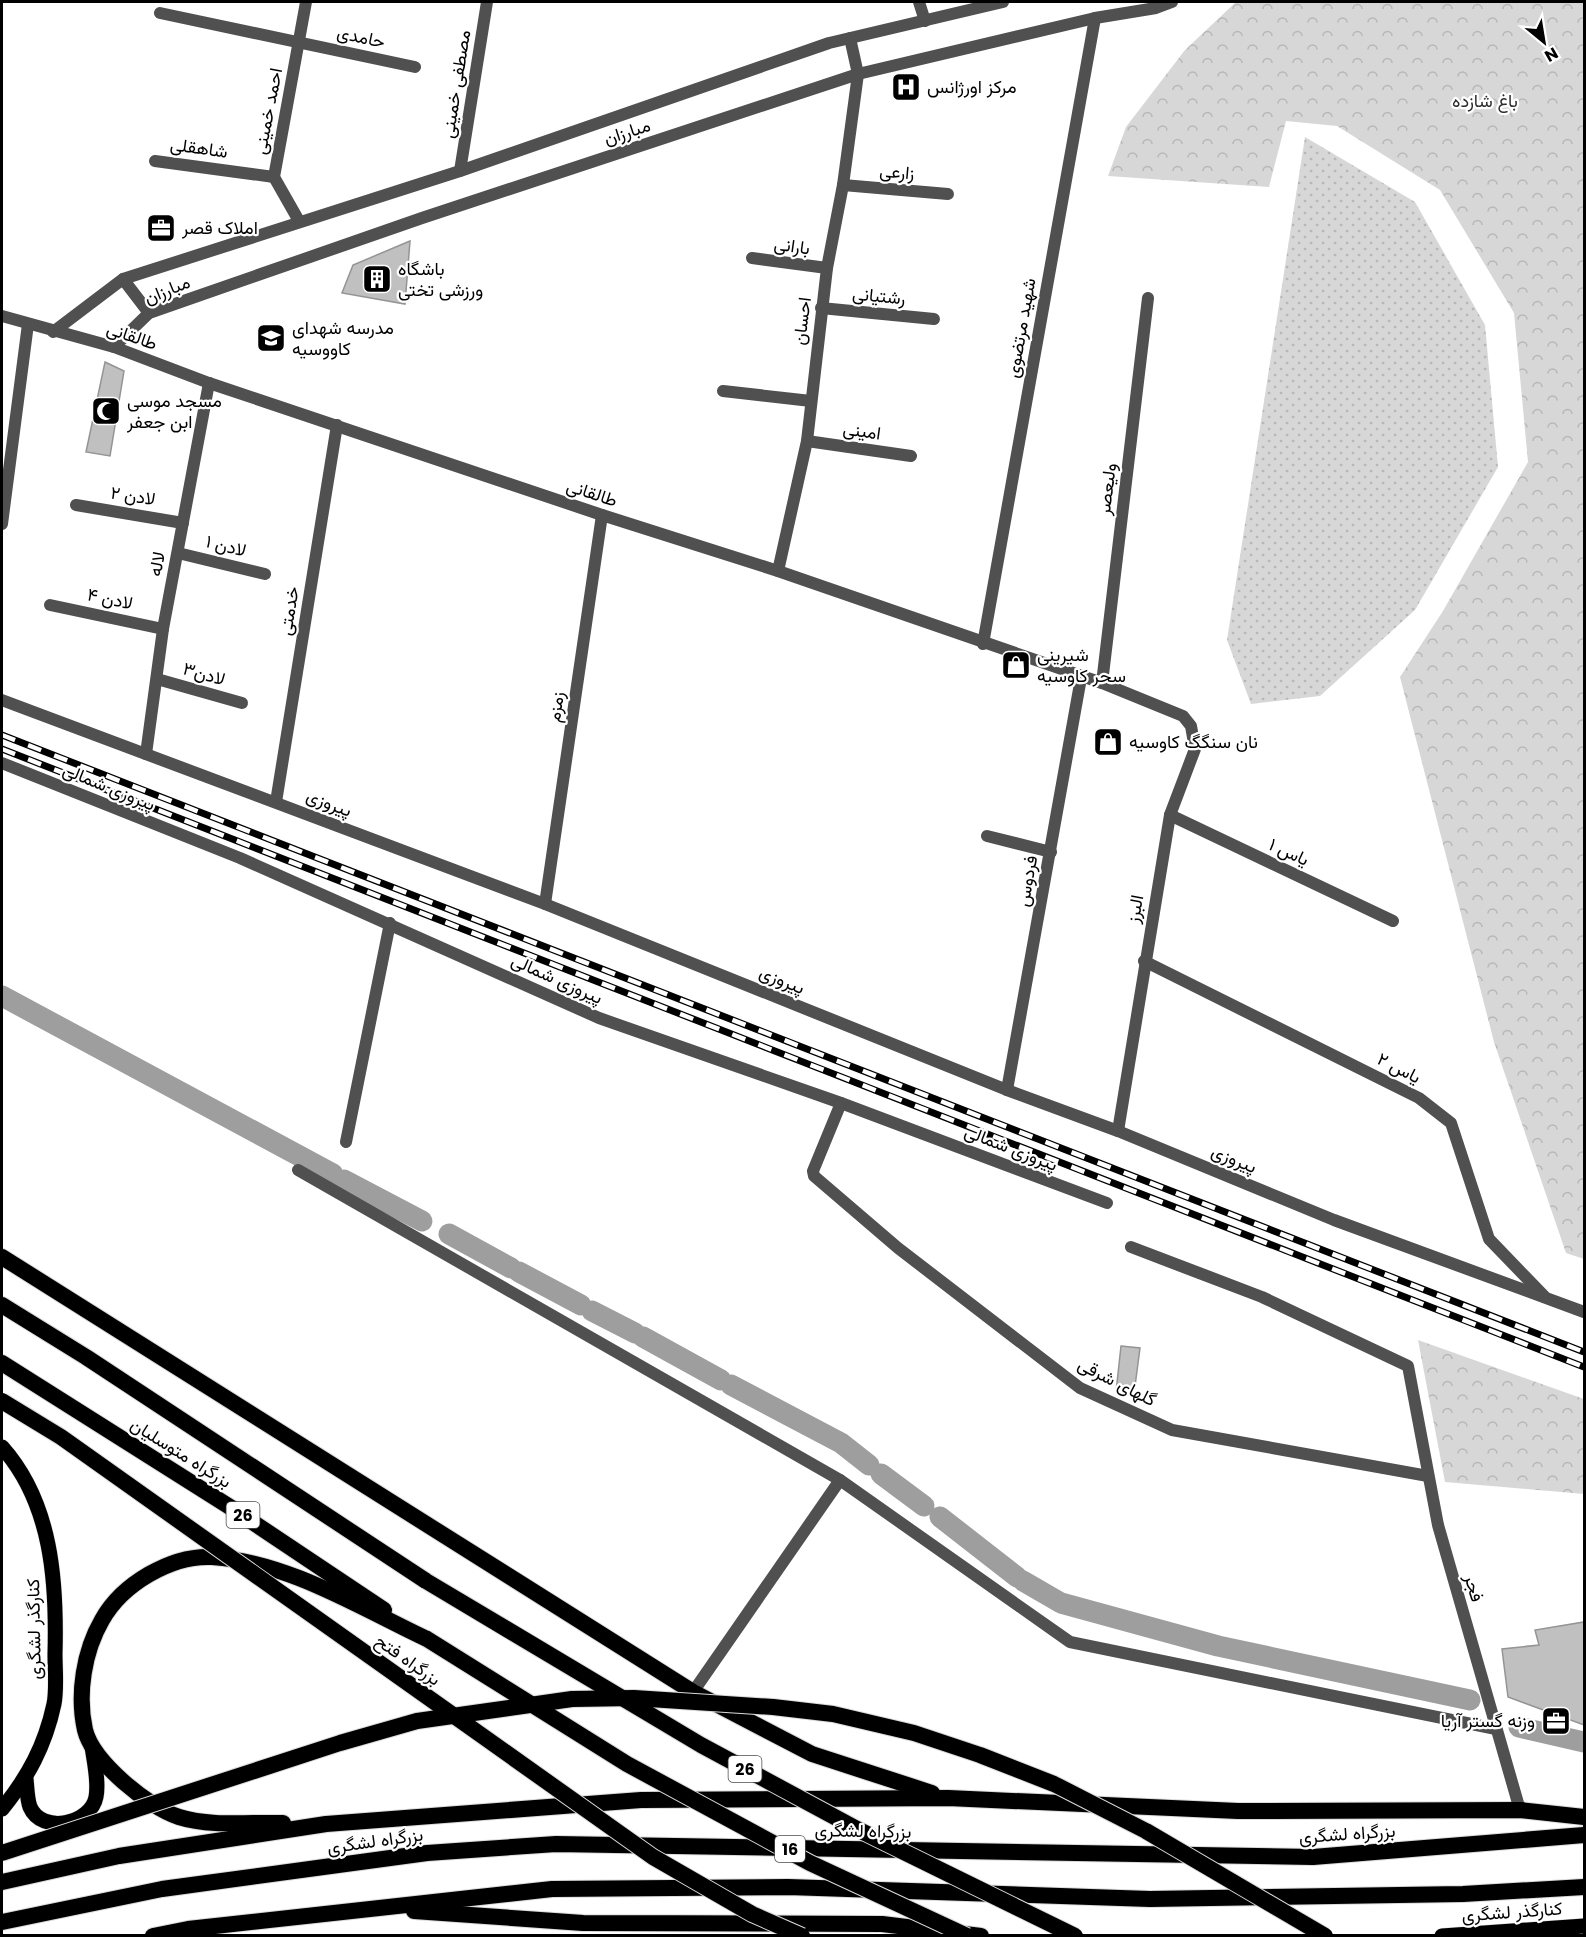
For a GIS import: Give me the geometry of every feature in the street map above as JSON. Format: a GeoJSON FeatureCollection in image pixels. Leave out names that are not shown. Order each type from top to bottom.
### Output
{"type":"FeatureCollection","features":[{"type":"Feature","properties":{"kind":"highway"},"geometry":{"type":"LineString","coordinates":[[2,1257],[693,1692],[812,1754],[948,1798]]}},
{"type":"Feature","properties":{"kind":"highway","name":"بزرگراه متوسلیان"},"geometry":{"type":"LineString","coordinates":[[2,1305],[86,1357],[426,1581],[711,1751],[857,1829],[1075,1935]]}},
{"type":"Feature","properties":{"kind":"highway","name":"بزرگراه متوسلیان"},"geometry":{"type":"LineString","coordinates":[[2,1363],[230,1507],[427,1639]]}},
{"type":"Feature","properties":{"kind":"highway","name":"بزرگراه فتح"},"geometry":{"type":"LineString","coordinates":[[2,1401],[61,1437],[652,1857],[752,1914],[802,1935]]}},
{"type":"Feature","properties":{"kind":"highway"},"geometry":{"type":"LineString","coordinates":[[326,1824],[198,1821],[177,1816],[134,1793],[92,1746],[85,1729],[81,1681],[102,1619],[127,1591],[155,1571],[181,1561],[211,1557],[278,1570],[427,1639]]}},
{"type":"Feature","properties":{"kind":"highway","name":"26"},"geometry":{"type":"LineString","coordinates":[[427,1639],[627,1764],[810,1863],[967,1935]]}},
{"type":"Feature","properties":{"kind":"highway"},"geometry":{"type":"LineString","coordinates":[[2,1853],[340,1743],[417,1721],[572,1699],[634,1698],[773,1707],[833,1714],[914,1733],[980,1755],[1054,1784],[1146,1831],[1325,1935]]}},
{"type":"Feature","properties":{"kind":"highway"},"geometry":{"type":"LineString","coordinates":[[2,1882],[119,1856],[326,1824],[641,1800],[948,1798],[1238,1811],[1520,1810],[1584,1817]]}},
{"type":"Feature","properties":{"kind":"highway","name":"بزرگراه لشگری"},"geometry":{"type":"LineString","coordinates":[[2,1922],[162,1889],[427,1853],[556,1844],[1313,1857],[1584,1835]]}},
{"type":"Feature","properties":{"kind":"highway","name":"16"},"geometry":{"type":"LineString","coordinates":[[153,1935],[368,1908],[552,1889],[788,1887],[1150,1899],[1463,1894],[1584,1887]]}},
{"type":"Feature","properties":{"kind":"highway"},"geometry":{"type":"LineString","coordinates":[[368,1908],[583,1923],[882,1924],[981,1935]]}},
{"type":"Feature","properties":{"kind":"main road","name":"کنارگذر لشگری"},"geometry":{"type":"LineString","coordinates":[[2,1447],[30,1488],[46,1532],[52,1562],[56,1630],[54,1703],[38,1756],[26,1779],[2,1809]]}},
{"type":"Feature","properties":{"kind":"main road"},"geometry":{"type":"LineString","coordinates":[[26,1779],[30,1808],[42,1820],[51,1824],[73,1821],[90,1812],[96,1798],[92,1746]]}},
{"type":"Feature","properties":{"kind":"main road","name":"کنارگذر لشگری"},"geometry":{"type":"LineString","coordinates":[[1442,1935],[1584,1926]]}},
{"type":"Feature","properties":{"kind":"street","name":"احمد خمینی"},"geometry":{"type":"LineString","coordinates":[[298,221],[274,177],[306,2]]}},
{"type":"Feature","properties":{"kind":"street","name":"مصطفی خمینی"},"geometry":{"type":"LineString","coordinates":[[460,171],[487,2]]}},
{"type":"Feature","properties":{"kind":"street"},"geometry":{"type":"LineString","coordinates":[[919,2],[925,21]]}},
{"type":"Feature","properties":{"kind":"street","name":"مبارزان"},"geometry":{"type":"LineString","coordinates":[[53,332],[123,279],[298,221],[460,171],[829,43],[1003,2]]}},
{"type":"Feature","properties":{"kind":"street","name":"مبارزان"},"geometry":{"type":"LineString","coordinates":[[114,347],[149,313],[422,218],[858,74],[1095,18],[1156,8],[1172,2]]}},
{"type":"Feature","properties":{"kind":"street","name":"حامدی"},"geometry":{"type":"LineString","coordinates":[[160,13],[414,67]]}},
{"type":"Feature","properties":{"kind":"street","name":"شهید مرتضوی"},"geometry":{"type":"LineString","coordinates":[[983,644],[1095,18]]}},
{"type":"Feature","properties":{"kind":"street"},"geometry":{"type":"LineString","coordinates":[[850,38],[858,74]]}},
{"type":"Feature","properties":{"kind":"street","name":"احسان"},"geometry":{"type":"LineString","coordinates":[[778,571],[807,441],[827,268],[843,185],[858,74]]}},
{"type":"Feature","properties":{"kind":"street","name":"شاهقلی"},"geometry":{"type":"LineString","coordinates":[[155,161],[274,177]]}},
{"type":"Feature","properties":{"kind":"street","name":"زارعی"},"geometry":{"type":"LineString","coordinates":[[843,185],[948,194]]}},
{"type":"Feature","properties":{"kind":"street","name":"بارانی"},"geometry":{"type":"LineString","coordinates":[[752,258],[827,268]]}},
{"type":"Feature","properties":{"kind":"street"},"geometry":{"type":"LineString","coordinates":[[123,279],[149,313]]}},
{"type":"Feature","properties":{"kind":"street","name":"ولیعصر"},"geometry":{"type":"LineString","coordinates":[[1102,683],[1148,298]]}},
{"type":"Feature","properties":{"kind":"street","name":"رشتیانی"},"geometry":{"type":"LineString","coordinates":[[822,308],[934,319]]}},
{"type":"Feature","properties":{"kind":"street","name":"طالقانی"},"geometry":{"type":"LineString","coordinates":[[2,316],[53,332],[114,347],[209,383],[336,426],[778,571],[1081,678],[1102,683],[1169,710]]}},
{"type":"Feature","properties":{"kind":"street"},"geometry":{"type":"LineString","coordinates":[[2,525],[28,324]]}},
{"type":"Feature","properties":{"kind":"street","name":"لاله"},"geometry":{"type":"LineString","coordinates":[[146,754],[163,629],[209,383]]}},
{"type":"Feature","properties":{"kind":"street"},"geometry":{"type":"LineString","coordinates":[[723,392],[811,401]]}},
{"type":"Feature","properties":{"kind":"street","name":"خدمتی"},"geometry":{"type":"LineString","coordinates":[[276,802],[336,426]]}},
{"type":"Feature","properties":{"kind":"street","name":"امینی"},"geometry":{"type":"LineString","coordinates":[[807,441],[911,456]]}},
{"type":"Feature","properties":{"kind":"street","name":"لادن ۲"},"geometry":{"type":"LineString","coordinates":[[76,505],[183,523]]}},
{"type":"Feature","properties":{"kind":"street","name":"زمزم"},"geometry":{"type":"LineString","coordinates":[[545,904],[602,515]]}},
{"type":"Feature","properties":{"kind":"street","name":"لادن ۱"},"geometry":{"type":"LineString","coordinates":[[178,553],[265,574]]}},
{"type":"Feature","properties":{"kind":"street","name":"لادن ۴"},"geometry":{"type":"LineString","coordinates":[[50,605],[163,629]]}},
{"type":"Feature","properties":{"kind":"street","name":"فردوس"},"geometry":{"type":"LineString","coordinates":[[1007,1090],[1081,678]]}},
{"type":"Feature","properties":{"kind":"street","name":"لادن۳"},"geometry":{"type":"LineString","coordinates":[[157,679],[242,703]]}},
{"type":"Feature","properties":{"kind":"street","name":"پیروزی"},"geometry":{"type":"LineString","coordinates":[[2,700],[545,904],[1007,1090],[1118,1131],[1334,1220],[1584,1312]]}},
{"type":"Feature","properties":{"kind":"street","name":"البرز"},"geometry":{"type":"LineString","coordinates":[[1118,1131],[1144,961],[1170,815],[1195,749],[1191,726],[1184,716],[1169,710]]}},
{"type":"Feature","properties":{"kind":"street","name":"پیروزی شمالی"},"geometry":{"type":"LineString","coordinates":[[2,763],[240,858],[599,1018],[841,1103],[1107,1203]]}},
{"type":"Feature","properties":{"kind":"street","name":"یاس ۱"},"geometry":{"type":"LineString","coordinates":[[1170,815],[1393,921]]}},
{"type":"Feature","properties":{"kind":"street"},"geometry":{"type":"LineString","coordinates":[[987,836],[1051,852]]}},
{"type":"Feature","properties":{"kind":"street"},"geometry":{"type":"LineString","coordinates":[[346,1142],[390,923]]}},
{"type":"Feature","properties":{"kind":"street","name":"یاس ۲"},"geometry":{"type":"LineString","coordinates":[[1144,961],[1419,1098],[1451,1123],[1489,1239],[1546,1299]]}},
{"type":"Feature","properties":{"kind":"street","name":"گلهای شرقی"},"geometry":{"type":"LineString","coordinates":[[841,1103],[813,1171],[817,1179],[898,1248],[1080,1388],[1172,1430],[1428,1476]]}},
{"type":"Feature","properties":{"kind":"street"},"geometry":{"type":"LineString","coordinates":[[298,1170],[594,1342],[840,1480],[1070,1642],[1496,1729]]}},
{"type":"Feature","properties":{"kind":"street","name":"فجر"},"geometry":{"type":"LineString","coordinates":[[1131,1247],[1262,1297],[1403,1363],[1411,1372],[1438,1525],[1520,1810]]}},
{"type":"Feature","properties":{"kind":"street"},"geometry":{"type":"LineString","coordinates":[[693,1692],[840,1480]]}},
{"type":"Feature","properties":{"kind":"green space","name":"باغ شازده"},"geometry":{"type":"Polygon","coordinates":[[[1236,2],[1584,2],[1584,1259],[1566,1253],[1494,1042],[1400,677],[1443,611],[1528,462],[1514,313],[1440,190],[1337,126],[1286,121],[1269,187],[1108,176],[1126,127],[1185,50],[1236,2]]]}},
{"type":"Feature","properties":{"kind":"green space"},"geometry":{"type":"Polygon","coordinates":[[[1305,137],[1415,202],[1485,325],[1498,467],[1415,610],[1320,696],[1251,704],[1227,640],[1305,137]]]}},
{"type":"Feature","properties":{"kind":"green space"},"geometry":{"type":"Polygon","coordinates":[[[1418,1340],[1584,1399],[1584,1494],[1445,1482],[1418,1340]]]}},
{"type":"Feature","properties":{"kind":"building","name":"باشگاه ورزشی تختی"},"geometry":{"type":"Polygon","coordinates":[[[410,241],[405,304],[342,293],[353,265],[410,241]]]}},
{"type":"Feature","properties":{"kind":"building","name":"مسجد موسی ابن جعفر"},"geometry":{"type":"Polygon","coordinates":[[[105,362],[124,371],[110,456],[86,452],[105,362]]]}},
{"type":"Feature","properties":{"kind":"building"},"geometry":{"type":"Polygon","coordinates":[[[1121,1346],[1140,1348],[1134,1394],[1116,1392],[1121,1346]]]}},
{"type":"Feature","properties":{"kind":"building"},"geometry":{"type":"Polygon","coordinates":[[[1584,1622],[1584,1725],[1508,1697],[1502,1649],[1539,1645],[1535,1630],[1584,1622]]]}},
{"type":"Feature","properties":{"kind":"waterway"},"geometry":{"type":"LineString","coordinates":[[2,996],[333,1174]]}},
{"type":"Feature","properties":{"kind":"waterway"},"geometry":{"type":"LineString","coordinates":[[344,1180],[422,1221]]}},
{"type":"Feature","properties":{"kind":"waterway"},"geometry":{"type":"LineString","coordinates":[[449,1234],[511,1268]]}},
{"type":"Feature","properties":{"kind":"waterway"},"geometry":{"type":"LineString","coordinates":[[519,1272],[581,1305]]}},
{"type":"Feature","properties":{"kind":"waterway"},"geometry":{"type":"LineString","coordinates":[[592,1311],[635,1333]]}},
{"type":"Feature","properties":{"kind":"waterway"},"geometry":{"type":"LineString","coordinates":[[643,1337],[721,1380]]}},
{"type":"Feature","properties":{"kind":"waterway"},"geometry":{"type":"LineString","coordinates":[[731,1385],[841,1443],[869,1465]]}},
{"type":"Feature","properties":{"kind":"waterway"},"geometry":{"type":"LineString","coordinates":[[881,1474],[924,1506]]}},
{"type":"Feature","properties":{"kind":"waterway"},"geometry":{"type":"LineString","coordinates":[[940,1517],[1017,1577]]}},
{"type":"Feature","properties":{"kind":"waterway"},"geometry":{"type":"LineString","coordinates":[[1023,1581],[1061,1603],[1218,1646],[1470,1700]]}},
{"type":"Feature","properties":{"kind":"waterway"},"geometry":{"type":"LineString","coordinates":[[1519,1727],[1584,1742]]}},
{"type":"Feature","properties":{"kind":"railway"},"geometry":{"type":"LineString","coordinates":[[2,735],[1584,1352]]}},
{"type":"Feature","properties":{"kind":"railway"},"geometry":{"type":"LineString","coordinates":[[2,749],[1584,1367]]}},
{"type":"Feature","properties":{"kind":"place","name":"مرکز اورژانس"},"geometry":{"type":"Point","coordinates":[906,87]}},
{"type":"Feature","properties":{"kind":"place","name":"املاک قصر"},"geometry":{"type":"Point","coordinates":[161,228]}},
{"type":"Feature","properties":{"kind":"place","name":"باشگاه ورزشی تختی"},"geometry":{"type":"Point","coordinates":[377,279]}},
{"type":"Feature","properties":{"kind":"place","name":"مدرسه شهدای کاووسیه"},"geometry":{"type":"Point","coordinates":[271,338]}},
{"type":"Feature","properties":{"kind":"place","name":"مسجد موسی ابن جعفر"},"geometry":{"type":"Point","coordinates":[106,411]}},
{"type":"Feature","properties":{"kind":"place","name":"شیرینی سحر کاوسیه"},"geometry":{"type":"Point","coordinates":[1016,665]}},
{"type":"Feature","properties":{"kind":"place","name":"نان سنگگ کاوسیه"},"geometry":{"type":"Point","coordinates":[1108,742]}},
{"type":"Feature","properties":{"kind":"place","name":"وزنه گستر آریا"},"geometry":{"type":"Point","coordinates":[1556,1721]}}]}
